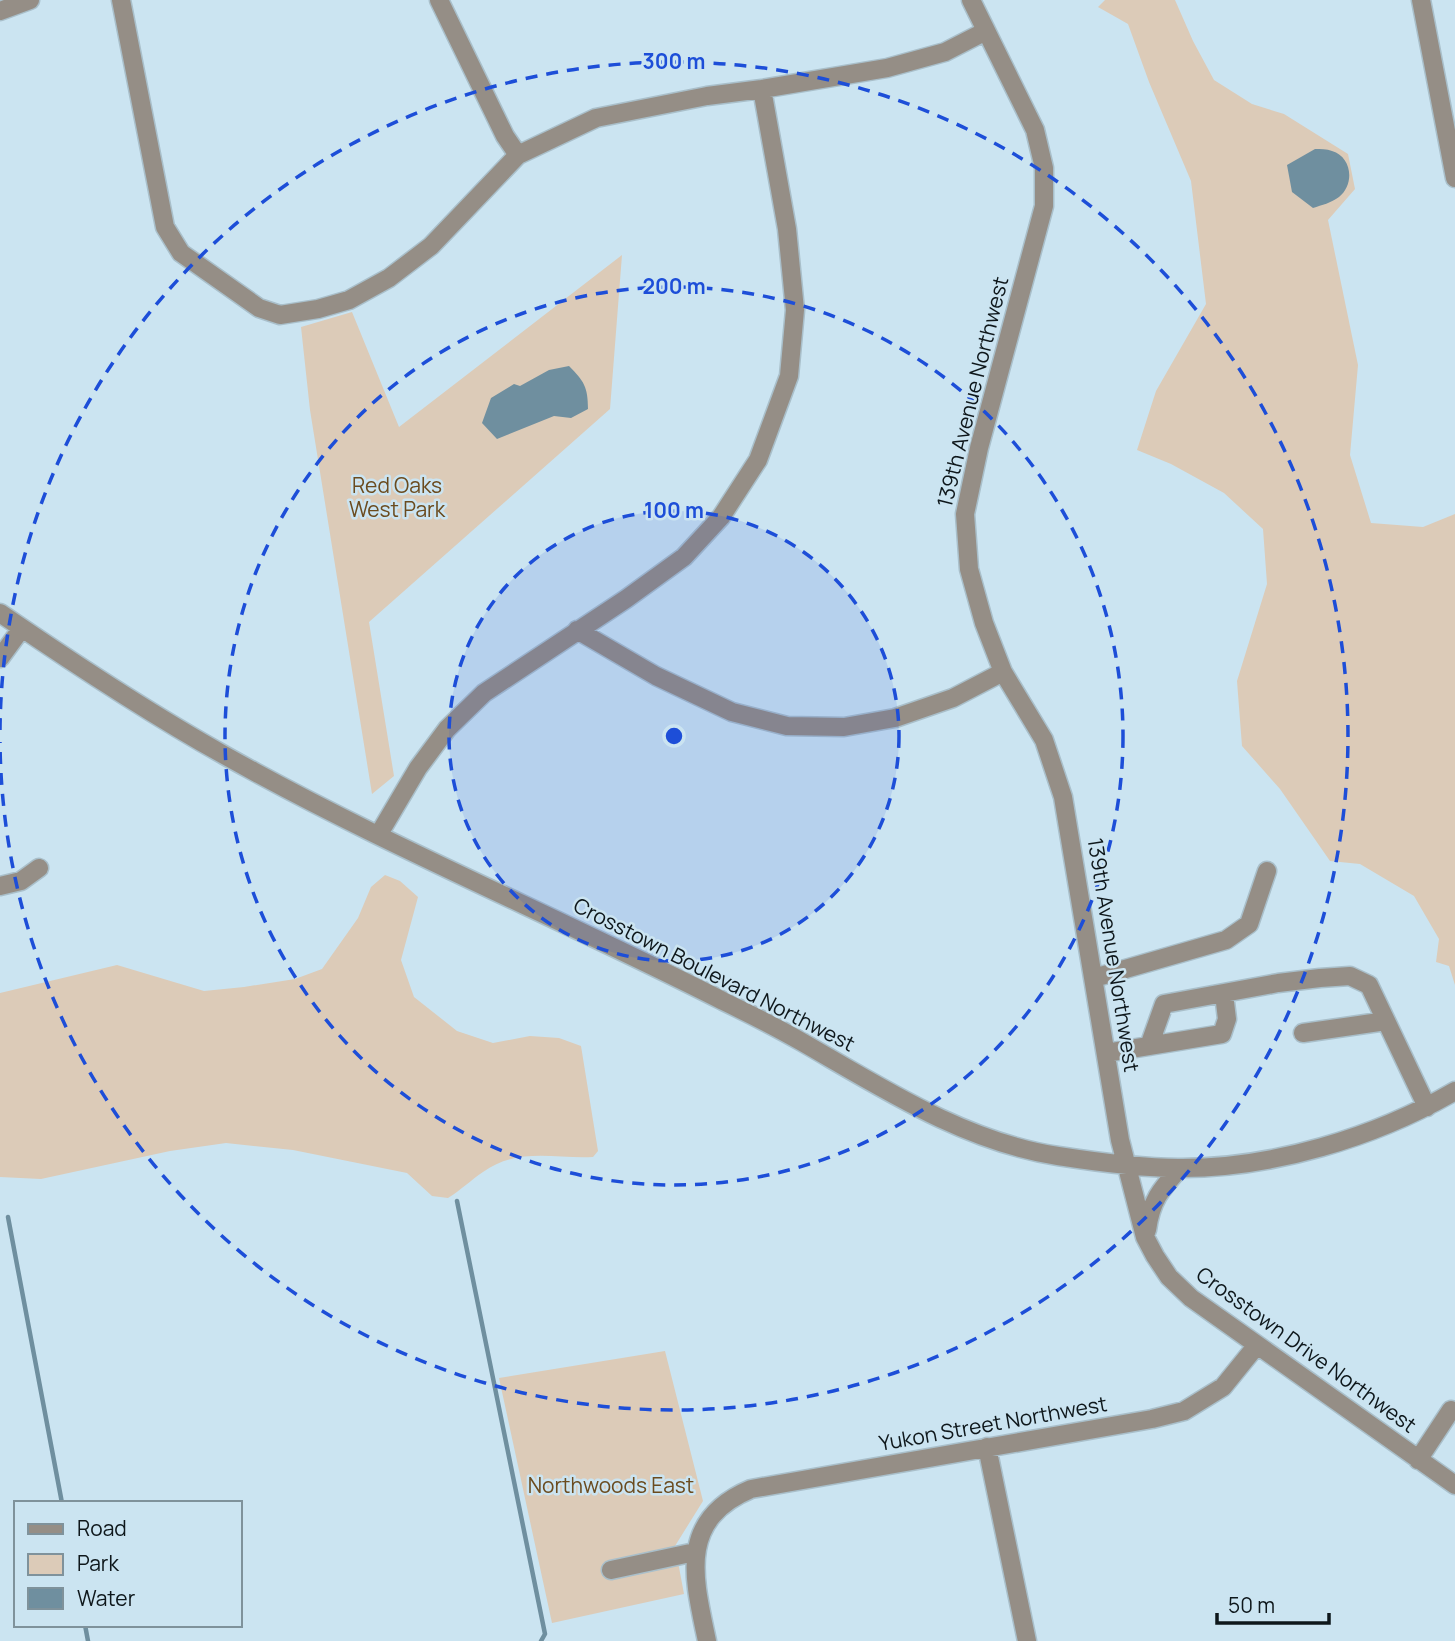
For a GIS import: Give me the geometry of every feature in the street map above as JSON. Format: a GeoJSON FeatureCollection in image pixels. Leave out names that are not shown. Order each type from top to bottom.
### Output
{"type":"FeatureCollection","features":[{"type":"Feature","properties":{"kind":"street"},"geometry":{"type":"LineString","coordinates":[[0,11],[30,0]]}},
{"type":"Feature","properties":{"kind":"street"},"geometry":{"type":"LineString","coordinates":[[121,0],[165,227],[181,253],[259,308],[280,315],[335,305],[389,278],[431,246],[518,155],[596,118],[707,96],[887,68],[945,52],[986,31]]}},
{"type":"Feature","properties":{"kind":"street"},"geometry":{"type":"LineString","coordinates":[[439,0],[505,136],[518,155]]}},
{"type":"Feature","properties":{"kind":"street","name":"139th Avenue Northwest"},"geometry":{"type":"LineString","coordinates":[[971,0],[1035,130],[1044,168],[1044,206],[989,408],[965,514],[969,569],[984,623],[1003,672],[1044,740],[1063,797],[1120,1140],[1128,1165]]}},
{"type":"Feature","properties":{"kind":"street"},"geometry":{"type":"LineString","coordinates":[[1421,0],[1455,178]]}},
{"type":"Feature","properties":{"kind":"street"},"geometry":{"type":"LineString","coordinates":[[379,834],[418,768],[447,729],[484,693],[626,599],[684,556],[721,517],[758,460],[789,376],[795,310],[787,229],[762,89]]}},
{"type":"Feature","properties":{"kind":"street","name":"Crosstown Boulevard Northwest"},"geometry":{"type":"LineString","coordinates":[[0,612],[130,699],[207,746],[379,834],[798,1039],[892,1094],[958,1126],[999,1141],[1052,1155],[1128,1165],[1180,1168],[1230,1165],[1332,1144],[1389,1125],[1455,1091]]}},
{"type":"Feature","properties":{"kind":"street"},"geometry":{"type":"LineString","coordinates":[[0,659],[22,628]]}},
{"type":"Feature","properties":{"kind":"street"},"geometry":{"type":"LineString","coordinates":[[577,630],[656,676],[732,712],[787,726],[844,727],[895,718],[953,698],[1003,672]]}},
{"type":"Feature","properties":{"kind":"street"},"geometry":{"type":"LineString","coordinates":[[0,886],[21,881],[39,868]]}},
{"type":"Feature","properties":{"kind":"street"},"geometry":{"type":"LineString","coordinates":[[1094,978],[1226,940],[1249,924],[1267,871]]}},
{"type":"Feature","properties":{"kind":"street"},"geometry":{"type":"LineString","coordinates":[[1149,1046],[1164,1004],[1278,983],[1350,976],[1368,985],[1427,1107]]}},
{"type":"Feature","properties":{"kind":"street"},"geometry":{"type":"LineString","coordinates":[[1106,1053],[1222,1034],[1227,1019],[1224,993]]}},
{"type":"Feature","properties":{"kind":"street"},"geometry":{"type":"LineString","coordinates":[[1303,1033],[1386,1021]]}},
{"type":"Feature","properties":{"kind":"street","name":"Crosstown Drive Northwest"},"geometry":{"type":"LineString","coordinates":[[1128,1165],[1145,1237],[1155,1256],[1191,1298],[1455,1485]]}},
{"type":"Feature","properties":{"kind":"street"},"geometry":{"type":"LineString","coordinates":[[1145,1237],[1150,1209],[1160,1190],[1180,1168]]}},
{"type":"Feature","properties":{"kind":"street","name":"Yukon Street Northwest"},"geometry":{"type":"LineString","coordinates":[[695,1552],[705,1527],[717,1510],[733,1497],[751,1489],[1152,1419],[1184,1411],[1223,1387],[1257,1345]]}},
{"type":"Feature","properties":{"kind":"street"},"geometry":{"type":"LineString","coordinates":[[1418,1460],[1451,1410]]}},
{"type":"Feature","properties":{"kind":"street"},"geometry":{"type":"LineString","coordinates":[[988,1447],[1027,1641]]}},
{"type":"Feature","properties":{"kind":"street"},"geometry":{"type":"LineString","coordinates":[[611,1570],[695,1552],[694,1572],[707,1641]]}},
{"type":"Feature","properties":{"kind":"green space"},"geometry":{"type":"Polygon","coordinates":[[[1105,0],[1175,0],[1214,80],[1252,104],[1284,114],[1348,154],[1355,189],[1328,220],[1358,365],[1350,455],[1371,523],[1423,527],[1455,514],[1455,985],[1449,966],[1436,962],[1439,939],[1414,896],[1360,864],[1330,861],[1280,789],[1242,746],[1237,681],[1267,584],[1263,529],[1224,493],[1171,464],[1137,450],[1156,391],[1206,304],[1191,181],[1149,82],[1128,24],[1098,7],[1105,0]]]}},
{"type":"Feature","properties":{"kind":"green space","name":"Red Oaks West Park"},"geometry":{"type":"Polygon","coordinates":[[[622,255],[610,409],[369,622],[394,776],[372,794],[310,410],[301,327],[352,312],[399,427],[622,255]]]}},
{"type":"Feature","properties":{"kind":"green space"},"geometry":{"type":"Polygon","coordinates":[[[385,875],[400,881],[418,897],[401,960],[414,997],[457,1031],[493,1043],[530,1036],[559,1038],[581,1046],[598,1151],[593,1157],[537,1156],[509,1159],[483,1172],[448,1198],[432,1196],[407,1173],[293,1150],[226,1143],[170,1151],[41,1179],[0,1177],[0,993],[117,965],[204,991],[295,979],[322,969],[358,918],[371,887],[385,875]]]}},
{"type":"Feature","properties":{"kind":"green space","name":"Northwoods East"},"geometry":{"type":"Polygon","coordinates":[[[665,1351],[703,1501],[675,1546],[684,1594],[552,1623],[499,1378],[665,1351]]]}},
{"type":"Feature","properties":{"kind":"water"},"geometry":{"type":"Polygon","coordinates":[[[1315,149],[1339,154],[1347,165],[1349,178],[1339,197],[1313,208],[1292,192],[1287,165],[1315,149]]]}},
{"type":"Feature","properties":{"kind":"water"},"geometry":{"type":"Polygon","coordinates":[[[569,366],[584,385],[588,409],[571,418],[554,416],[497,439],[482,423],[491,398],[514,384],[520,386],[549,370],[569,366]]]}},
{"type":"Feature","properties":{"kind":"waterway"},"geometry":{"type":"LineString","coordinates":[[457,1201],[545,1634],[541,1641]]}},
{"type":"Feature","properties":{"kind":"waterway"},"geometry":{"type":"LineString","coordinates":[[8,1217],[62,1501]]}},
{"type":"Feature","properties":{"kind":"waterway"},"geometry":{"type":"LineString","coordinates":[[85,1627],[88,1641]]}}]}
